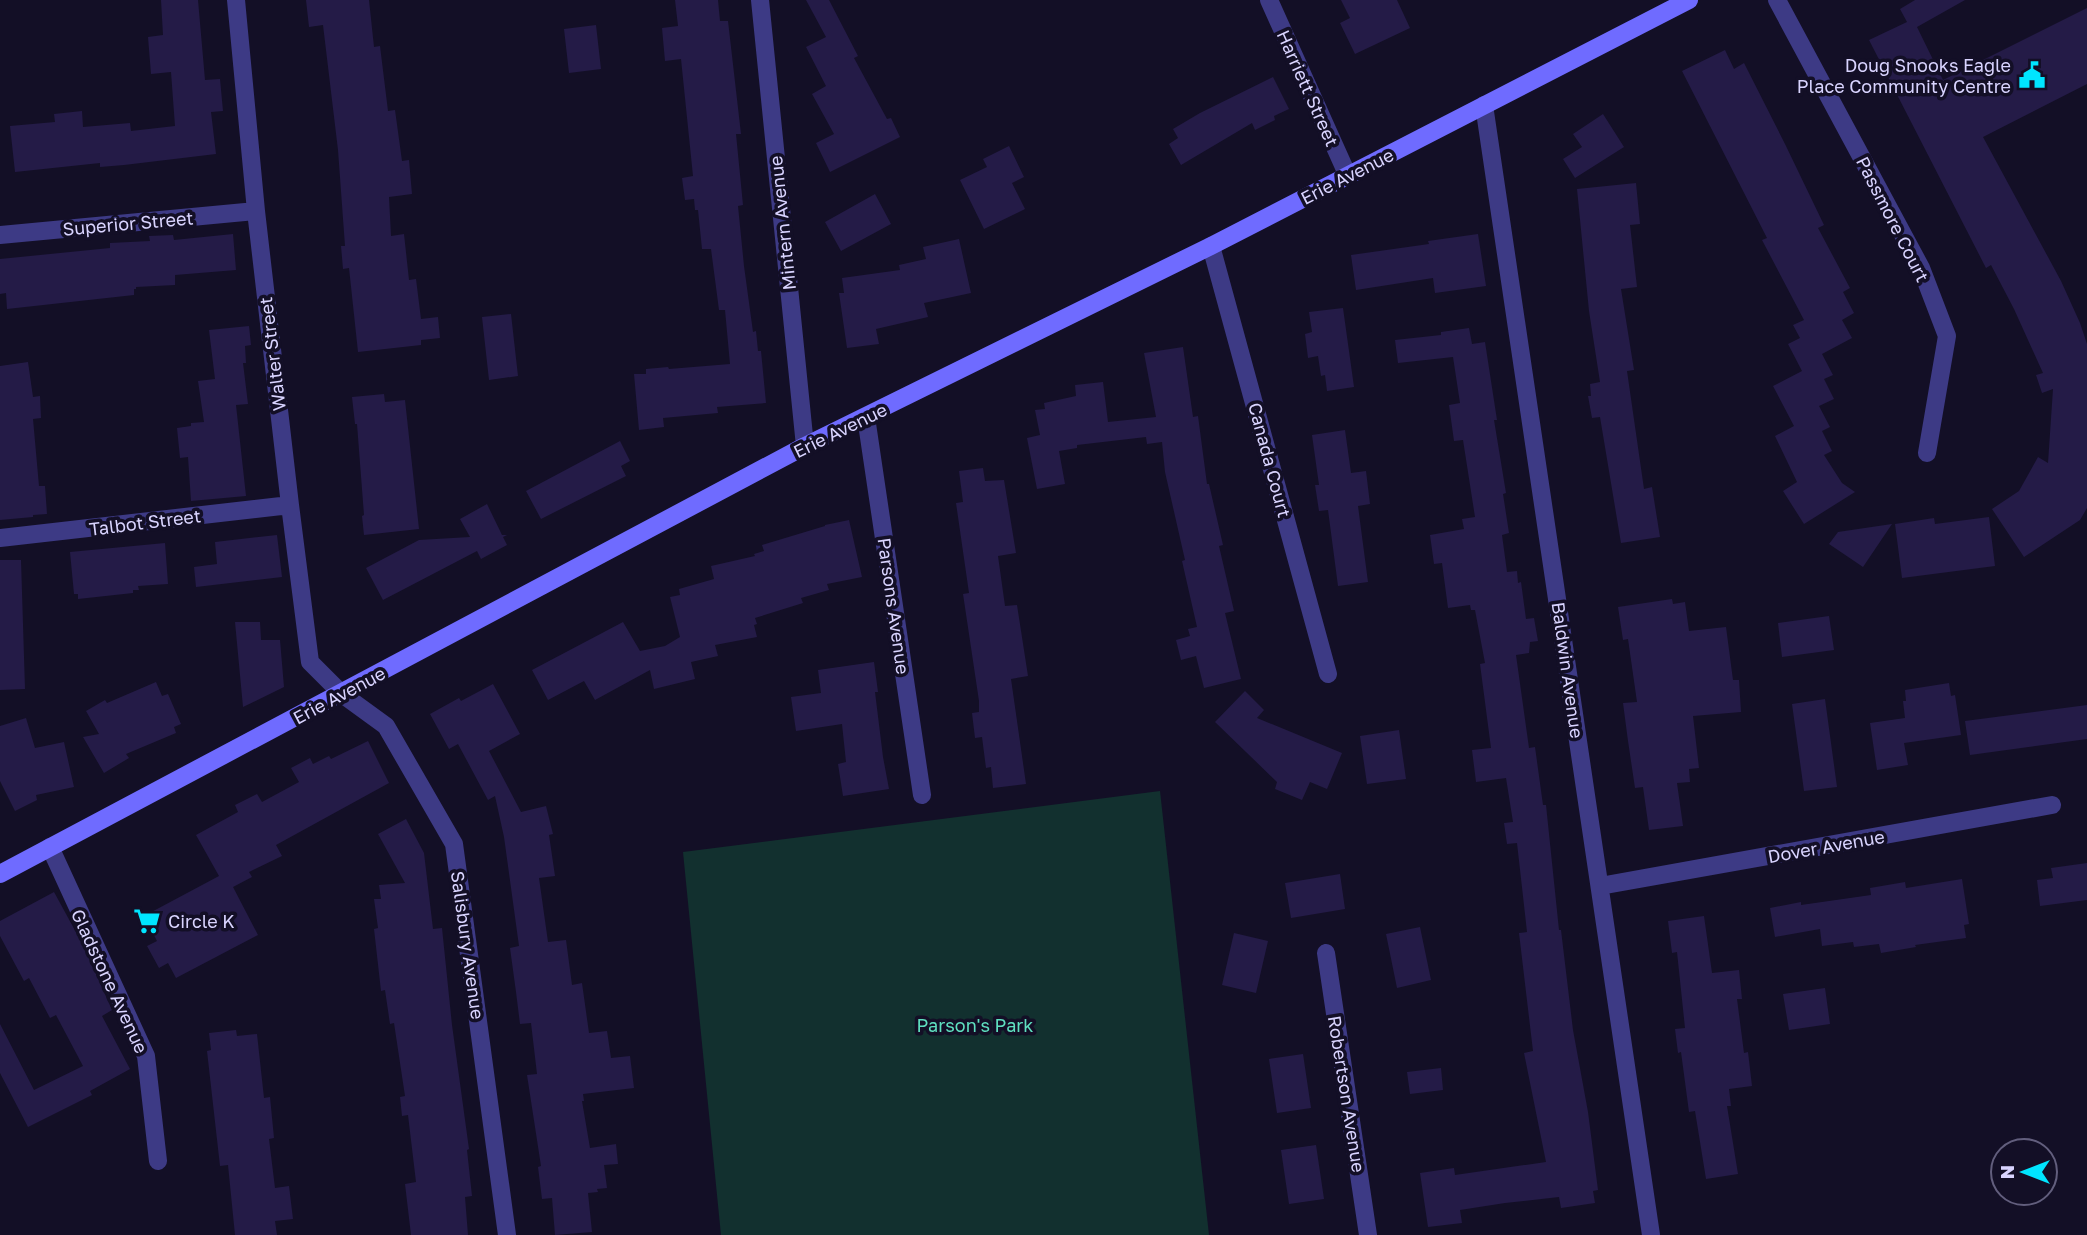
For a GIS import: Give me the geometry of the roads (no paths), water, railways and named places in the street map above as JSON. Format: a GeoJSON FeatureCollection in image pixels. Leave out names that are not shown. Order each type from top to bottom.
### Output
{"type":"FeatureCollection","features":[{"type":"Feature","properties":{"kind":"main road","name":"Erie Avenue"},"geometry":{"type":"LineString","coordinates":[[0,874],[805,446],[1211,246],[1689,0]]}},
{"type":"Feature","properties":{"kind":"street","name":"Walter Street"},"geometry":{"type":"LineString","coordinates":[[236,0],[256,211],[310,662],[342,694]]}},
{"type":"Feature","properties":{"kind":"street","name":"Mintern Avenue"},"geometry":{"type":"LineString","coordinates":[[760,0],[805,446]]}},
{"type":"Feature","properties":{"kind":"street","name":"Harriett Street"},"geometry":{"type":"LineString","coordinates":[[1269,0],[1348,176]]}},
{"type":"Feature","properties":{"kind":"street","name":"Passmore Court"},"geometry":{"type":"LineString","coordinates":[[1777,0],[1921,268],[1947,336],[1927,453]]}},
{"type":"Feature","properties":{"kind":"street","name":"Baldwin Avenue"},"geometry":{"type":"LineString","coordinates":[[1484,105],[1651,1235]]}},
{"type":"Feature","properties":{"kind":"street","name":"Superior Street"},"geometry":{"type":"LineString","coordinates":[[0,235],[256,211]]}},
{"type":"Feature","properties":{"kind":"street","name":"Canada Court"},"geometry":{"type":"LineString","coordinates":[[1211,246],[1328,674]]}},
{"type":"Feature","properties":{"kind":"street","name":"Parsons Avenue"},"geometry":{"type":"LineString","coordinates":[[866,417],[922,795]]}},
{"type":"Feature","properties":{"kind":"street","name":"Talbot Street"},"geometry":{"type":"LineString","coordinates":[[0,538],[290,505]]}},
{"type":"Feature","properties":{"kind":"street","name":"Salisbury Avenue"},"geometry":{"type":"LineString","coordinates":[[342,694],[386,726],[454,844],[507,1235]]}},
{"type":"Feature","properties":{"kind":"street","name":"Dover Avenue"},"geometry":{"type":"LineString","coordinates":[[1600,886],[2052,805]]}},
{"type":"Feature","properties":{"kind":"street","name":"Gladstone Avenue"},"geometry":{"type":"LineString","coordinates":[[50,847],[146,1056],[158,1161]]}},
{"type":"Feature","properties":{"kind":"street","name":"Robertson Avenue"},"geometry":{"type":"LineString","coordinates":[[1326,953],[1368,1235]]}},
{"type":"Feature","properties":{"kind":"place","name":"Doug Snooks Eagle Place Community Centre"},"geometry":{"type":"Point","coordinates":[2032,75]}},
{"type":"Feature","properties":{"kind":"place","name":"Circle K"},"geometry":{"type":"Point","coordinates":[147,921]}},
{"type":"Feature","properties":{"kind":"park label","name":"Parson's Park"},"geometry":{"type":"Point","coordinates":[975,1025]}}]}
